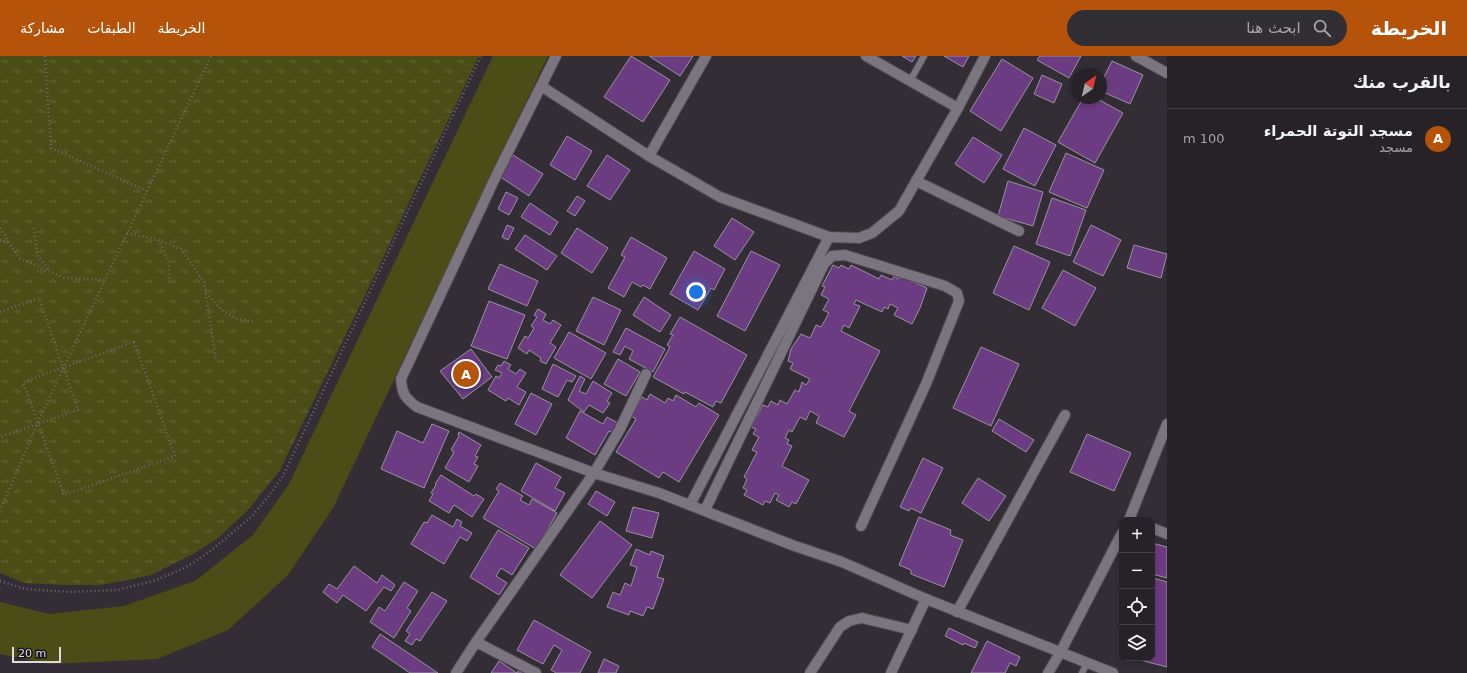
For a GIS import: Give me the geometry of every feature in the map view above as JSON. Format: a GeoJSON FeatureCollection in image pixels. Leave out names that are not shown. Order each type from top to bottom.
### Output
{"type":"FeatureCollection","features":[{"type":"Feature","properties":{"kind":"street"},"geometry":{"type":"LineString","coordinates":[[556,56],[496,176],[401,379],[402,389],[405,396],[417,407],[594,474],[659,493],[792,545],[842,562],[957,612],[1113,673]]}},
{"type":"Feature","properties":{"kind":"street"},"geometry":{"type":"LineString","coordinates":[[649,156],[706,56]]}},
{"type":"Feature","properties":{"kind":"street"},"geometry":{"type":"LineString","coordinates":[[866,56],[958,108]]}},
{"type":"Feature","properties":{"kind":"street"},"geometry":{"type":"LineString","coordinates":[[541,86],[649,156],[720,197],[829,237],[859,238],[872,234],[899,211],[958,108],[985,56]]}},
{"type":"Feature","properties":{"kind":"street"},"geometry":{"type":"LineString","coordinates":[[1136,56],[1167,73]]}},
{"type":"Feature","properties":{"kind":"street"},"geometry":{"type":"LineString","coordinates":[[916,181],[1019,231]]}},
{"type":"Feature","properties":{"kind":"street"},"geometry":{"type":"LineString","coordinates":[[690,505],[829,237]]}},
{"type":"Feature","properties":{"kind":"street"},"geometry":{"type":"LineString","coordinates":[[705,510],[824,264],[832,256],[845,255],[945,286],[957,293],[959,301],[926,384],[860,526]]}},
{"type":"Feature","properties":{"kind":"street"},"geometry":{"type":"LineString","coordinates":[[456,673],[476,642],[594,474],[620,429],[646,374]]}},
{"type":"Feature","properties":{"kind":"street"},"geometry":{"type":"LineString","coordinates":[[957,612],[1065,415]]}},
{"type":"Feature","properties":{"kind":"street"},"geometry":{"type":"LineString","coordinates":[[1131,517],[1167,424]]}},
{"type":"Feature","properties":{"kind":"street"},"geometry":{"type":"LineString","coordinates":[[1155,529],[1167,534]]}},
{"type":"Feature","properties":{"kind":"street"},"geometry":{"type":"LineString","coordinates":[[1048,673],[1060,653],[1119,539]]}},
{"type":"Feature","properties":{"kind":"street"},"geometry":{"type":"LineString","coordinates":[[891,673],[926,599]]}},
{"type":"Feature","properties":{"kind":"street"},"geometry":{"type":"LineString","coordinates":[[810,673],[840,628],[849,621],[862,618],[912,630]]}},
{"type":"Feature","properties":{"kind":"street"},"geometry":{"type":"LineString","coordinates":[[476,642],[536,673]]}},
{"type":"Feature","properties":{"kind":"lane"},"geometry":{"type":"LineString","coordinates":[[910,81],[924,56]]}},
{"type":"Feature","properties":{"kind":"lane"},"geometry":{"type":"LineString","coordinates":[[1082,673],[1087,663]]}},
{"type":"Feature","properties":{"kind":"path"},"geometry":{"type":"LineString","coordinates":[[45,56],[51,148],[147,191]]}},
{"type":"Feature","properties":{"kind":"path"},"geometry":{"type":"LineString","coordinates":[[0,511],[37,424],[211,56]]}},
{"type":"Feature","properties":{"kind":"path"},"geometry":{"type":"LineString","coordinates":[[0,581],[25,589],[70,592],[118,590],[154,581],[185,568],[209,552],[253,515],[283,476],[480,56]]}},
{"type":"Feature","properties":{"kind":"path"},"geometry":{"type":"LineString","coordinates":[[0,228],[19,258],[65,278],[105,280]]}},
{"type":"Feature","properties":{"kind":"path"},"geometry":{"type":"LineString","coordinates":[[34,228],[37,255],[51,272]]}},
{"type":"Feature","properties":{"kind":"path"},"geometry":{"type":"LineString","coordinates":[[127,233],[158,240],[181,249],[204,282],[216,360]]}},
{"type":"Feature","properties":{"kind":"path"},"geometry":{"type":"LineString","coordinates":[[0,240],[9,243]]}},
{"type":"Feature","properties":{"kind":"path"},"geometry":{"type":"LineString","coordinates":[[158,240],[169,261],[169,285]]}},
{"type":"Feature","properties":{"kind":"path"},"geometry":{"type":"LineString","coordinates":[[206,293],[221,309],[237,319],[256,322]]}},
{"type":"Feature","properties":{"kind":"path"},"geometry":{"type":"LineString","coordinates":[[0,312],[39,298],[78,410],[0,437]]}},
{"type":"Feature","properties":{"kind":"path"},"geometry":{"type":"LineString","coordinates":[[134,342],[175,456],[64,496],[23,382],[64,368],[134,342]]}},
{"type":"Feature","properties":{"kind":"green space"},"geometry":{"type":"Polygon","coordinates":[[[0,56],[479,56],[280,470],[249,509],[218,538],[193,554],[151,575],[100,585],[63,585],[25,583],[0,573],[0,56]]]}},
{"type":"Feature","properties":{"kind":"green space"},"geometry":{"type":"Polygon","coordinates":[[[493,56],[548,56],[333,508],[288,575],[228,630],[157,659],[50,664],[0,654],[0,602],[49,614],[124,606],[195,581],[253,535],[289,484],[493,56]]]}},
{"type":"Feature","properties":{"kind":"building"},"geometry":{"type":"Polygon","coordinates":[[[631,56],[670,80],[643,122],[604,97],[631,56]]]}},
{"type":"Feature","properties":{"kind":"building"},"geometry":{"type":"Polygon","coordinates":[[[649,56],[693,56],[680,76],[649,56]]]}},
{"type":"Feature","properties":{"kind":"building"},"geometry":{"type":"Polygon","coordinates":[[[902,56],[916,56],[912,62],[902,56]]]}},
{"type":"Feature","properties":{"kind":"building"},"geometry":{"type":"Polygon","coordinates":[[[944,56],[969,56],[963,67],[944,56]]]}},
{"type":"Feature","properties":{"kind":"building"},"geometry":{"type":"Polygon","coordinates":[[[1040,56],[1081,56],[1074,68],[1071,68],[1071,74],[1069,78],[1037,60],[1040,56]]]}},
{"type":"Feature","properties":{"kind":"building"},"geometry":{"type":"Polygon","coordinates":[[[1002,59],[1033,78],[1001,131],[970,111],[1002,59]]]}},
{"type":"Feature","properties":{"kind":"building"},"geometry":{"type":"Polygon","coordinates":[[[1112,61],[1143,75],[1130,104],[1107,94],[1107,71],[1112,61]]]}},
{"type":"Feature","properties":{"kind":"building"},"geometry":{"type":"Polygon","coordinates":[[[1042,75],[1062,84],[1054,103],[1034,94],[1042,75]]]}},
{"type":"Feature","properties":{"kind":"building"},"geometry":{"type":"Polygon","coordinates":[[[1080,104],[1107,104],[1123,113],[1095,163],[1058,142],[1080,104]]]}},
{"type":"Feature","properties":{"kind":"building"},"geometry":{"type":"Polygon","coordinates":[[[1024,128],[1056,145],[1035,186],[1003,169],[1024,128]]]}},
{"type":"Feature","properties":{"kind":"building"},"geometry":{"type":"Polygon","coordinates":[[[567,136],[592,151],[575,180],[550,165],[567,136]]]}},
{"type":"Feature","properties":{"kind":"building"},"geometry":{"type":"Polygon","coordinates":[[[973,137],[1002,155],[984,183],[955,164],[973,137]]]}},
{"type":"Feature","properties":{"kind":"building"},"geometry":{"type":"Polygon","coordinates":[[[1066,153],[1104,170],[1087,208],[1049,192],[1066,153]]]}},
{"type":"Feature","properties":{"kind":"building"},"geometry":{"type":"Polygon","coordinates":[[[513,155],[543,174],[529,196],[499,176],[513,155]]]}},
{"type":"Feature","properties":{"kind":"building"},"geometry":{"type":"Polygon","coordinates":[[[607,155],[630,170],[610,200],[587,186],[607,155]]]}},
{"type":"Feature","properties":{"kind":"building"},"geometry":{"type":"Polygon","coordinates":[[[1008,181],[1043,192],[1033,226],[998,216],[1008,181]]]}},
{"type":"Feature","properties":{"kind":"building"},"geometry":{"type":"Polygon","coordinates":[[[506,192],[518,198],[509,215],[498,209],[506,192]]]}},
{"type":"Feature","properties":{"kind":"building"},"geometry":{"type":"Polygon","coordinates":[[[577,196],[585,201],[575,216],[567,211],[577,196]]]}},
{"type":"Feature","properties":{"kind":"building"},"geometry":{"type":"Polygon","coordinates":[[[1052,198],[1086,210],[1070,256],[1036,244],[1052,198]]]}},
{"type":"Feature","properties":{"kind":"building"},"geometry":{"type":"Polygon","coordinates":[[[530,203],[558,222],[550,235],[521,217],[530,203]]]}},
{"type":"Feature","properties":{"kind":"building"},"geometry":{"type":"Polygon","coordinates":[[[732,218],[754,232],[735,260],[714,246],[732,218]]]}},
{"type":"Feature","properties":{"kind":"building"},"geometry":{"type":"Polygon","coordinates":[[[507,225],[514,228],[508,240],[502,237],[507,225]]]}},
{"type":"Feature","properties":{"kind":"building"},"geometry":{"type":"Polygon","coordinates":[[[1091,225],[1121,240],[1103,276],[1073,262],[1091,225]]]}},
{"type":"Feature","properties":{"kind":"building"},"geometry":{"type":"Polygon","coordinates":[[[577,228],[608,248],[592,273],[561,253],[577,228]]]}},
{"type":"Feature","properties":{"kind":"building"},"geometry":{"type":"Polygon","coordinates":[[[525,235],[557,256],[547,270],[515,249],[525,235]]]}},
{"type":"Feature","properties":{"kind":"building"},"geometry":{"type":"Polygon","coordinates":[[[631,237],[667,258],[650,289],[643,285],[641,287],[632,282],[624,297],[608,288],[625,257],[621,255],[631,237]]]}},
{"type":"Feature","properties":{"kind":"building"},"geometry":{"type":"Polygon","coordinates":[[[1134,245],[1167,254],[1161,278],[1127,268],[1134,245]]]}},
{"type":"Feature","properties":{"kind":"building"},"geometry":{"type":"Polygon","coordinates":[[[1014,246],[1050,262],[1029,310],[993,293],[1014,246]]]}},
{"type":"Feature","properties":{"kind":"building"},"geometry":{"type":"Polygon","coordinates":[[[694,251],[725,269],[714,290],[711,288],[698,310],[670,294],[694,251]]]}},
{"type":"Feature","properties":{"kind":"building"},"geometry":{"type":"Polygon","coordinates":[[[751,251],[780,265],[745,331],[717,316],[751,251]]]}},
{"type":"Feature","properties":{"kind":"building"},"geometry":{"type":"Polygon","coordinates":[[[500,264],[538,281],[527,306],[488,289],[500,264]]]}},
{"type":"Feature","properties":{"kind":"building"},"geometry":{"type":"Polygon","coordinates":[[[833,265],[839,268],[841,265],[849,269],[851,265],[879,279],[881,275],[892,280],[894,276],[898,279],[900,276],[927,288],[920,308],[912,324],[894,315],[898,308],[890,304],[888,309],[884,307],[882,312],[856,300],[854,304],[860,306],[849,328],[844,325],[841,331],[880,351],[849,411],[856,415],[844,437],[816,423],[819,416],[810,411],[806,420],[800,417],[792,432],[789,430],[785,438],[789,440],[787,444],[792,446],[782,466],[809,480],[796,504],[792,502],[789,507],[776,500],[779,495],[775,493],[770,503],[765,501],[763,505],[744,495],[747,490],[743,488],[747,479],[744,477],[757,452],[752,450],[759,437],[753,434],[756,429],[751,427],[763,405],[768,407],[771,401],[778,405],[780,400],[787,404],[795,390],[799,392],[802,382],[806,385],[810,379],[790,369],[793,363],[788,361],[791,349],[801,334],[810,338],[816,325],[821,327],[829,313],[823,310],[829,299],[821,295],[825,287],[822,286],[833,265]]]}},
{"type":"Feature","properties":{"kind":"building"},"geometry":{"type":"Polygon","coordinates":[[[1063,270],[1096,288],[1075,326],[1042,308],[1063,270]]]}},
{"type":"Feature","properties":{"kind":"building"},"geometry":{"type":"Polygon","coordinates":[[[593,297],[621,310],[604,345],[576,331],[593,297]]]}},
{"type":"Feature","properties":{"kind":"building"},"geometry":{"type":"Polygon","coordinates":[[[644,297],[671,315],[660,332],[633,315],[644,297]]]}},
{"type":"Feature","properties":{"kind":"building"},"geometry":{"type":"Polygon","coordinates":[[[489,301],[525,315],[507,359],[471,346],[489,301]]]}},
{"type":"Feature","properties":{"kind":"building"},"geometry":{"type":"Polygon","coordinates":[[[538,309],[546,314],[543,320],[550,324],[553,320],[561,325],[550,343],[556,347],[546,364],[540,361],[541,358],[529,350],[527,354],[518,348],[525,336],[528,338],[534,328],[531,326],[537,317],[534,315],[538,309]]]}},
{"type":"Feature","properties":{"kind":"building"},"geometry":{"type":"Polygon","coordinates":[[[680,317],[747,355],[721,403],[716,401],[713,407],[685,392],[684,394],[653,377],[670,347],[667,345],[673,335],[670,334],[680,317]]]}},
{"type":"Feature","properties":{"kind":"building"},"geometry":{"type":"Polygon","coordinates":[[[626,328],[665,349],[653,372],[629,359],[633,351],[625,346],[620,355],[613,352],[626,328]]]}},
{"type":"Feature","properties":{"kind":"building"},"geometry":{"type":"Polygon","coordinates":[[[569,332],[606,353],[591,379],[554,358],[569,332]]]}},
{"type":"Feature","properties":{"kind":"building"},"geometry":{"type":"Polygon","coordinates":[[[981,347],[1019,364],[991,426],[953,408],[981,347]]]}},
{"type":"Feature","properties":{"kind":"building"},"geometry":{"type":"Polygon","coordinates":[[[471,349],[492,377],[463,399],[440,371],[471,349]]]}},
{"type":"Feature","properties":{"kind":"building"},"geometry":{"type":"Polygon","coordinates":[[[618,359],[640,372],[626,396],[604,384],[618,359]]]}},
{"type":"Feature","properties":{"kind":"building"},"geometry":{"type":"Polygon","coordinates":[[[504,361],[511,365],[508,369],[516,374],[520,369],[526,373],[517,387],[526,392],[519,405],[508,398],[506,401],[488,390],[496,376],[499,378],[502,373],[495,370],[498,365],[501,366],[504,361]]]}},
{"type":"Feature","properties":{"kind":"building"},"geometry":{"type":"Polygon","coordinates":[[[553,364],[576,376],[572,382],[567,380],[558,397],[542,389],[553,364]]]}},
{"type":"Feature","properties":{"kind":"building"},"geometry":{"type":"Polygon","coordinates":[[[580,376],[585,379],[579,391],[586,394],[593,381],[612,393],[607,401],[610,403],[603,413],[589,405],[584,412],[568,400],[580,376]]]}},
{"type":"Feature","properties":{"kind":"building"},"geometry":{"type":"Polygon","coordinates":[[[531,393],[552,404],[536,435],[515,424],[531,393]]]}},
{"type":"Feature","properties":{"kind":"building"},"geometry":{"type":"Polygon","coordinates":[[[650,394],[665,403],[668,398],[673,401],[676,395],[696,407],[699,403],[719,415],[679,482],[663,472],[659,478],[616,452],[636,419],[631,416],[642,397],[647,400],[650,394]]]}},
{"type":"Feature","properties":{"kind":"building"},"geometry":{"type":"Polygon","coordinates":[[[580,411],[603,424],[607,417],[618,423],[613,433],[609,431],[595,455],[566,438],[580,411]]]}},
{"type":"Feature","properties":{"kind":"building"},"geometry":{"type":"Polygon","coordinates":[[[999,419],[1034,440],[1026,452],[992,431],[999,419]]]}},
{"type":"Feature","properties":{"kind":"building"},"geometry":{"type":"Polygon","coordinates":[[[432,424],[449,431],[424,488],[381,469],[397,431],[423,443],[432,424]]]}},
{"type":"Feature","properties":{"kind":"building"},"geometry":{"type":"Polygon","coordinates":[[[459,432],[481,445],[475,456],[478,457],[474,464],[478,466],[469,482],[445,468],[454,452],[451,450],[459,436],[459,432]]]}},
{"type":"Feature","properties":{"kind":"building"},"geometry":{"type":"Polygon","coordinates":[[[1087,434],[1131,453],[1114,491],[1070,472],[1087,434]]]}},
{"type":"Feature","properties":{"kind":"building"},"geometry":{"type":"Polygon","coordinates":[[[923,458],[943,468],[921,513],[911,508],[909,511],[900,507],[923,458]]]}},
{"type":"Feature","properties":{"kind":"building"},"geometry":{"type":"Polygon","coordinates":[[[536,463],[561,477],[555,488],[565,493],[555,511],[521,491],[536,463]]]}},
{"type":"Feature","properties":{"kind":"building"},"geometry":{"type":"Polygon","coordinates":[[[441,475],[474,496],[476,494],[484,499],[472,517],[454,505],[449,513],[429,501],[433,494],[431,493],[436,485],[435,484],[441,475]]]}},
{"type":"Feature","properties":{"kind":"building"},"geometry":{"type":"Polygon","coordinates":[[[978,478],[1006,496],[989,521],[962,503],[978,478]]]}},
{"type":"Feature","properties":{"kind":"building"},"geometry":{"type":"Polygon","coordinates":[[[500,483],[523,496],[520,500],[529,505],[532,499],[557,513],[536,549],[483,518],[499,491],[496,489],[500,483]]]}},
{"type":"Feature","properties":{"kind":"building"},"geometry":{"type":"Polygon","coordinates":[[[596,491],[615,502],[607,516],[588,504],[596,491]]]}},
{"type":"Feature","properties":{"kind":"building"},"geometry":{"type":"Polygon","coordinates":[[[633,507],[659,513],[652,538],[626,531],[633,507]]]}},
{"type":"Feature","properties":{"kind":"building"},"geometry":{"type":"Polygon","coordinates":[[[432,515],[453,527],[457,519],[462,522],[460,526],[472,533],[467,541],[460,537],[444,564],[411,544],[424,522],[427,523],[432,515]]]}},
{"type":"Feature","properties":{"kind":"building"},"geometry":{"type":"Polygon","coordinates":[[[919,517],[951,530],[950,535],[963,540],[944,587],[911,574],[911,570],[899,565],[919,517]]]}},
{"type":"Feature","properties":{"kind":"building"},"geometry":{"type":"Polygon","coordinates":[[[600,521],[632,545],[592,598],[560,575],[600,521]]]}},
{"type":"Feature","properties":{"kind":"building"},"geometry":{"type":"Polygon","coordinates":[[[498,530],[529,548],[512,575],[501,568],[496,576],[507,583],[499,595],[470,577],[498,530]]]}},
{"type":"Feature","properties":{"kind":"building"},"geometry":{"type":"Polygon","coordinates":[[[1155,544],[1167,547],[1167,578],[1155,575],[1155,544]]]}},
{"type":"Feature","properties":{"kind":"building"},"geometry":{"type":"Polygon","coordinates":[[[636,549],[650,555],[651,551],[664,556],[657,577],[664,579],[653,609],[647,607],[643,616],[630,611],[629,615],[607,607],[613,592],[620,595],[625,583],[631,586],[637,567],[630,565],[636,549]]]}},
{"type":"Feature","properties":{"kind":"building"},"geometry":{"type":"Polygon","coordinates":[[[354,566],[377,583],[382,575],[395,585],[391,591],[384,587],[366,611],[343,595],[337,603],[323,592],[329,584],[337,589],[354,566]]]}},
{"type":"Feature","properties":{"kind":"building"},"geometry":{"type":"Polygon","coordinates":[[[1155,579],[1167,582],[1167,667],[1144,661],[1155,661],[1155,579]]]}},
{"type":"Feature","properties":{"kind":"building"},"geometry":{"type":"Polygon","coordinates":[[[404,582],[418,591],[407,608],[411,611],[394,638],[370,622],[379,607],[385,611],[404,582]]]}},
{"type":"Feature","properties":{"kind":"building"},"geometry":{"type":"Polygon","coordinates":[[[432,592],[447,601],[420,641],[416,639],[412,645],[405,641],[410,634],[406,631],[432,592]]]}},
{"type":"Feature","properties":{"kind":"building"},"geometry":{"type":"Polygon","coordinates":[[[534,620],[591,652],[580,673],[556,673],[551,670],[562,650],[554,645],[543,664],[517,650],[534,620]]]}},
{"type":"Feature","properties":{"kind":"building"},"geometry":{"type":"Polygon","coordinates":[[[949,628],[978,642],[975,648],[964,643],[963,645],[945,636],[949,628]]]}},
{"type":"Feature","properties":{"kind":"building"},"geometry":{"type":"Polygon","coordinates":[[[380,634],[438,673],[410,673],[372,647],[380,634]]]}},
{"type":"Feature","properties":{"kind":"building"},"geometry":{"type":"Polygon","coordinates":[[[987,641],[1020,657],[1016,666],[1010,663],[1005,673],[971,673],[987,641]]]}},
{"type":"Feature","properties":{"kind":"building"},"geometry":{"type":"Polygon","coordinates":[[[604,659],[619,666],[616,673],[598,673],[604,659]]]}},
{"type":"Feature","properties":{"kind":"building"},"geometry":{"type":"Polygon","coordinates":[[[499,661],[517,673],[491,673],[499,661]]]}},
{"type":"Feature","properties":{"kind":"building"},"geometry":{"type":"Polygon","coordinates":[[[522,665],[533,673],[517,673],[522,665]]]}},
{"type":"Feature","properties":{"kind":"place","name":"مسجد التوتة الحمراء"},"geometry":{"type":"Point","coordinates":[466,374]}}]}
